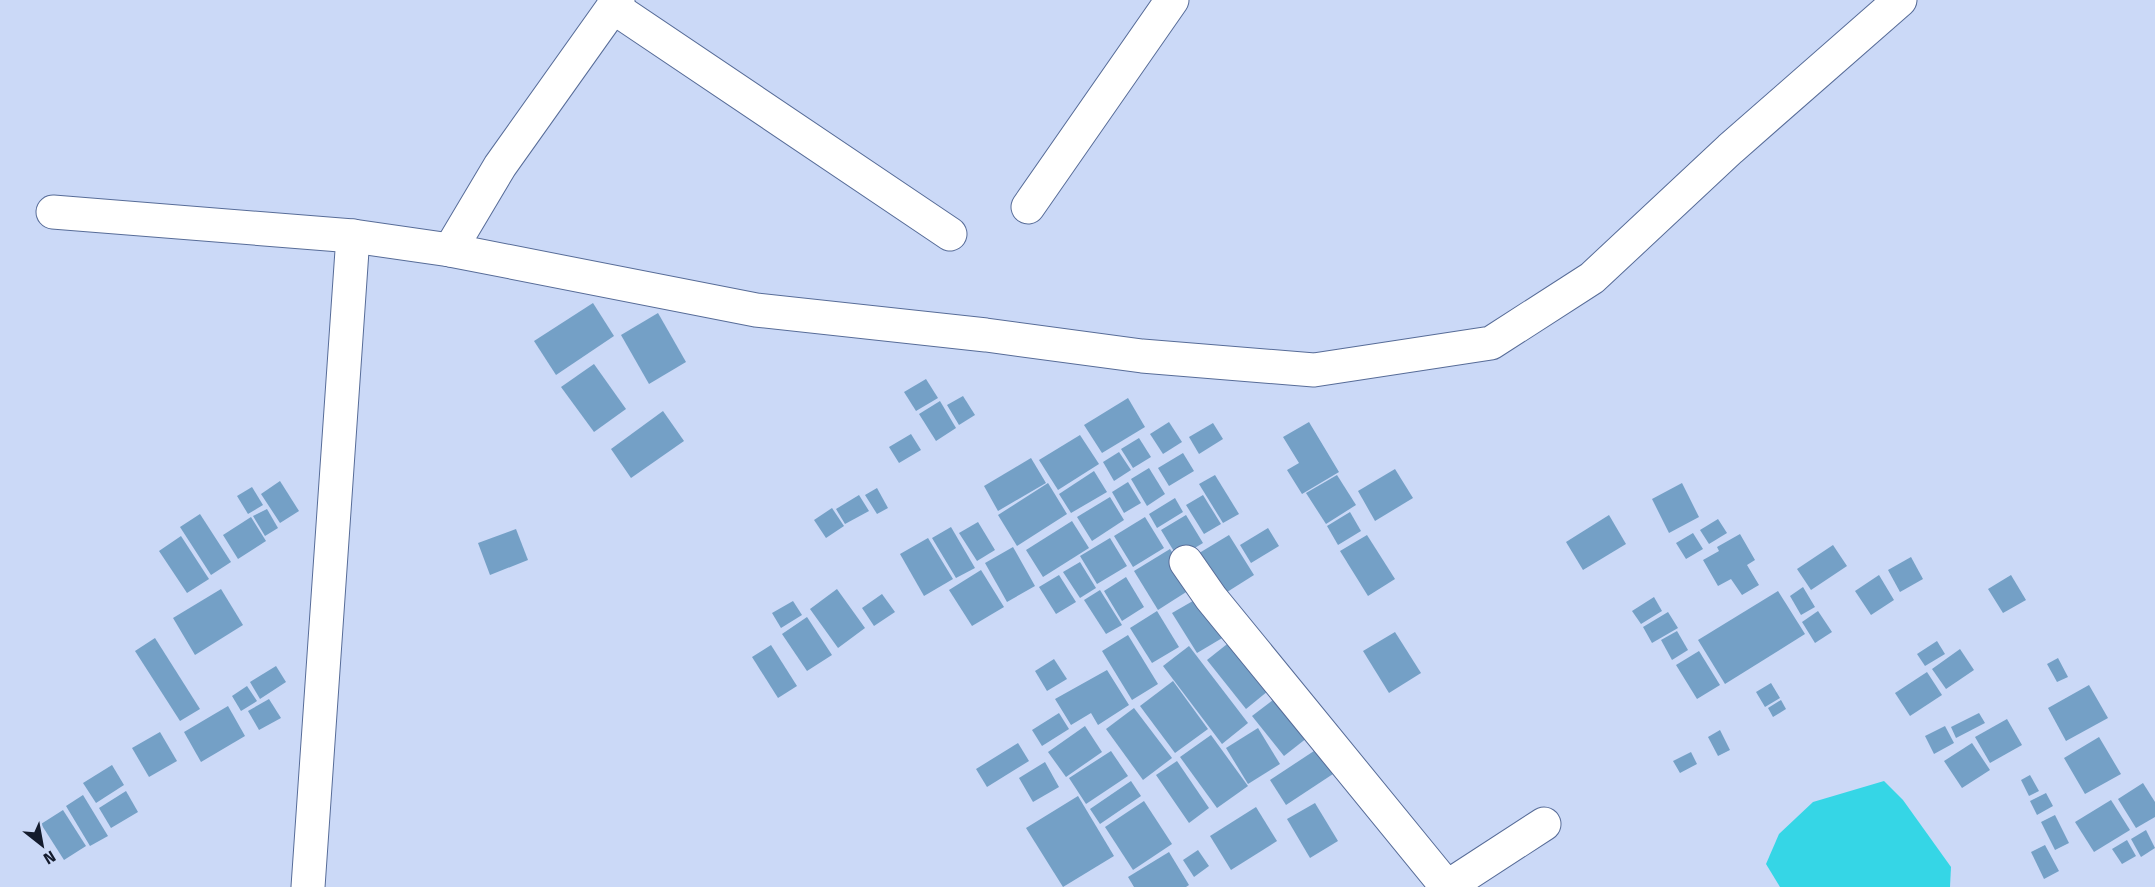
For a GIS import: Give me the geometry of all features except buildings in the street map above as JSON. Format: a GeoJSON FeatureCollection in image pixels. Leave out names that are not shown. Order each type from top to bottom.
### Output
{"type":"FeatureCollection","features":[{"type":"Feature","properties":{"kind":"street"},"geometry":{"type":"LineString","coordinates":[[1029,207],[1172,0]]}},
{"type":"Feature","properties":{"kind":"street"},"geometry":{"type":"LineString","coordinates":[[53,212],[353,236],[450,250],[756,310],[986,335],[1142,356],[1314,369],[1491,344],[1592,278],[1730,149],[1900,0]]}},
{"type":"Feature","properties":{"kind":"street"},"geometry":{"type":"LineString","coordinates":[[450,250],[500,166],[615,4],[950,234]]}},
{"type":"Feature","properties":{"kind":"street"},"geometry":{"type":"LineString","coordinates":[[308,887],[353,236]]}},
{"type":"Feature","properties":{"kind":"street"},"geometry":{"type":"LineString","coordinates":[[1186,562],[1211,598],[1447,887],[1544,824]]}},
{"type":"Feature","properties":{"kind":"water"},"geometry":{"type":"Polygon","coordinates":[[[1884,781],[1903,800],[1951,867],[1950,887],[1780,887],[1766,864],[1779,834],[1813,802],[1884,781]]]}}]}
